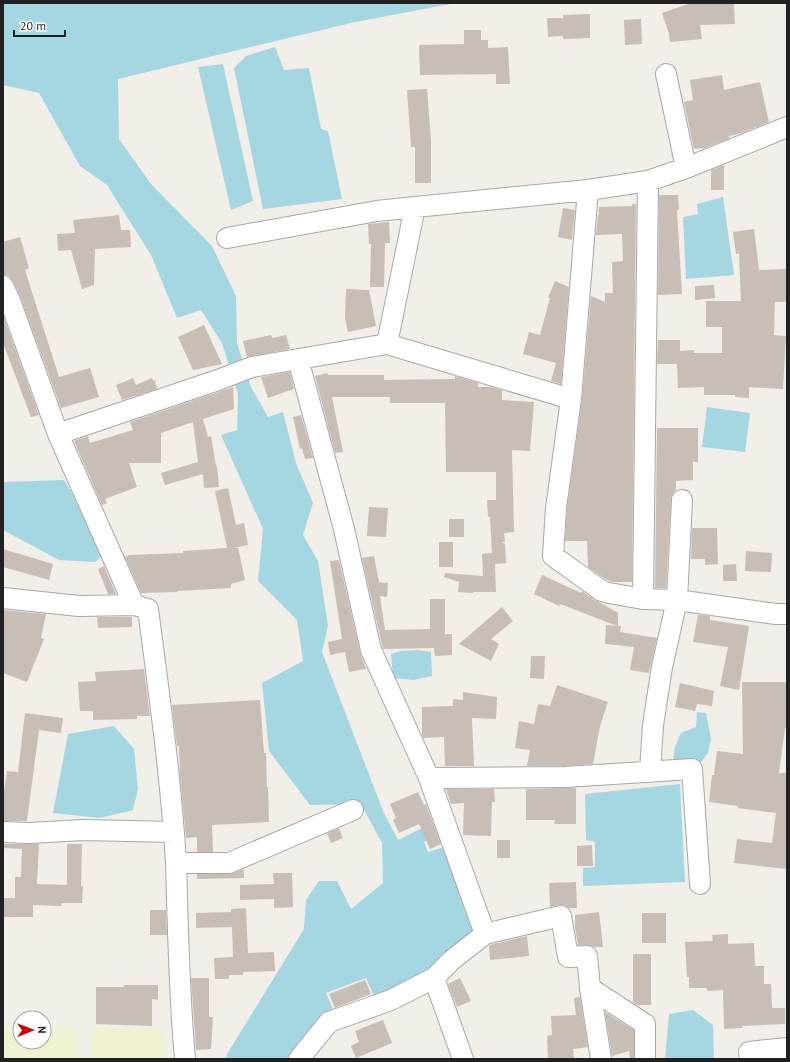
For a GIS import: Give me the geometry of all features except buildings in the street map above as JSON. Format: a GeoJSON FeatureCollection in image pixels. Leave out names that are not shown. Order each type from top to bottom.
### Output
{"type":"FeatureCollection","features":[{"type":"Feature","properties":{"kind":"street"},"geometry":{"type":"LineString","coordinates":[[666,74],[686,168]]}},
{"type":"Feature","properties":{"kind":"street"},"geometry":{"type":"LineString","coordinates":[[227,238],[376,211],[588,190],[648,181],[686,168],[787,127]]}},
{"type":"Feature","properties":{"kind":"street"},"geometry":{"type":"LineString","coordinates":[[643,599],[648,181]]}},
{"type":"Feature","properties":{"kind":"street"},"geometry":{"type":"LineString","coordinates":[[588,190],[571,399],[556,508],[553,556],[602,591],[609,593],[643,599],[677,600],[776,614],[787,614]]}},
{"type":"Feature","properties":{"kind":"street"},"geometry":{"type":"LineString","coordinates":[[387,344],[415,207]]}},
{"type":"Feature","properties":{"kind":"street"},"geometry":{"type":"LineString","coordinates":[[3,286],[10,301],[58,434],[134,605]]}},
{"type":"Feature","properties":{"kind":"street"},"geometry":{"type":"LineString","coordinates":[[58,434],[252,367],[387,344],[571,399]]}},
{"type":"Feature","properties":{"kind":"street"},"geometry":{"type":"LineString","coordinates":[[298,359],[344,529],[371,650],[429,778],[486,934]]}},
{"type":"Feature","properties":{"kind":"street"},"geometry":{"type":"LineString","coordinates":[[650,772],[652,725],[662,667],[677,600],[682,500]]}},
{"type":"Feature","properties":{"kind":"street"},"geometry":{"type":"LineString","coordinates":[[3,598],[79,606],[134,605],[148,609],[161,707],[174,832],[178,951],[185,1059]]}},
{"type":"Feature","properties":{"kind":"street"},"geometry":{"type":"LineString","coordinates":[[429,778],[565,777],[692,769],[700,884]]}},
{"type":"Feature","properties":{"kind":"street"},"geometry":{"type":"LineString","coordinates":[[176,864],[229,863],[353,810]]}},
{"type":"Feature","properties":{"kind":"street"},"geometry":{"type":"LineString","coordinates":[[3,832],[29,833],[83,830],[174,832]]}},
{"type":"Feature","properties":{"kind":"street"},"geometry":{"type":"LineString","coordinates":[[299,1059],[329,1022],[391,1000],[434,978],[452,960],[486,934],[562,916],[568,958],[587,956],[590,988],[601,1059]]}},
{"type":"Feature","properties":{"kind":"street"},"geometry":{"type":"LineString","coordinates":[[434,978],[463,1059]]}},
{"type":"Feature","properties":{"kind":"street"},"geometry":{"type":"LineString","coordinates":[[590,988],[645,1024],[645,1059]]}},
{"type":"Feature","properties":{"kind":"street"},"geometry":{"type":"LineString","coordinates":[[750,1059],[749,1052],[787,1048]]}},
{"type":"Feature","properties":{"kind":"green space"},"geometry":{"type":"Polygon","coordinates":[[[92,1027],[163,1030],[165,1059],[91,1059],[92,1027]]]}},
{"type":"Feature","properties":{"kind":"green space"},"geometry":{"type":"Polygon","coordinates":[[[52,1028],[77,1028],[79,1059],[3,1059],[3,1029],[12,1029],[12,1050],[52,1050],[52,1028]]]}},
{"type":"Feature","properties":{"kind":"water"},"geometry":{"type":"Polygon","coordinates":[[[3,3],[456,3],[355,22],[118,79],[119,139],[151,184],[212,246],[236,296],[237,343],[251,387],[268,417],[283,412],[296,463],[313,503],[303,535],[318,561],[328,626],[322,652],[383,811],[398,840],[424,827],[429,840],[424,842],[428,852],[447,846],[476,934],[430,970],[376,1001],[366,978],[326,993],[334,1012],[299,1041],[289,1059],[226,1059],[227,1054],[304,929],[306,900],[319,881],[337,881],[351,909],[383,883],[382,843],[361,804],[310,805],[269,751],[262,683],[303,661],[297,620],[258,581],[263,529],[221,435],[237,430],[238,394],[222,343],[201,310],[177,318],[151,255],[107,185],[80,166],[39,93],[3,85],[3,3]]]}},
{"type":"Feature","properties":{"kind":"water"},"geometry":{"type":"Polygon","coordinates":[[[275,47],[284,70],[309,68],[321,129],[328,131],[342,199],[263,209],[234,68],[246,56],[275,47]]]}},
{"type":"Feature","properties":{"kind":"water"},"geometry":{"type":"Polygon","coordinates":[[[223,64],[253,201],[231,210],[198,67],[223,64]]]}},
{"type":"Feature","properties":{"kind":"water"},"geometry":{"type":"Polygon","coordinates":[[[723,197],[734,275],[686,279],[683,217],[698,214],[697,204],[723,197]]]}},
{"type":"Feature","properties":{"kind":"water"},"geometry":{"type":"Polygon","coordinates":[[[707,407],[750,413],[745,452],[702,447],[707,407]]]}},
{"type":"Feature","properties":{"kind":"water"},"geometry":{"type":"Polygon","coordinates":[[[64,480],[72,493],[102,556],[95,562],[59,560],[3,530],[3,482],[64,480]]]}},
{"type":"Feature","properties":{"kind":"water"},"geometry":{"type":"Polygon","coordinates":[[[417,650],[431,652],[432,676],[414,680],[393,678],[391,654],[400,651],[417,650]]]}},
{"type":"Feature","properties":{"kind":"water"},"geometry":{"type":"Polygon","coordinates":[[[697,712],[706,713],[711,739],[708,753],[701,762],[673,761],[675,747],[681,733],[696,727],[697,712]]]}},
{"type":"Feature","properties":{"kind":"water"},"geometry":{"type":"Polygon","coordinates":[[[114,726],[134,749],[138,789],[133,810],[100,818],[53,813],[68,734],[114,726]]]}},
{"type":"Feature","properties":{"kind":"water"},"geometry":{"type":"Polygon","coordinates":[[[680,784],[685,882],[583,886],[583,868],[595,867],[595,842],[586,840],[585,794],[680,784]]]}},
{"type":"Feature","properties":{"kind":"water"},"geometry":{"type":"Polygon","coordinates":[[[693,1010],[713,1025],[714,1059],[665,1059],[669,1014],[693,1010]]]}}]}
